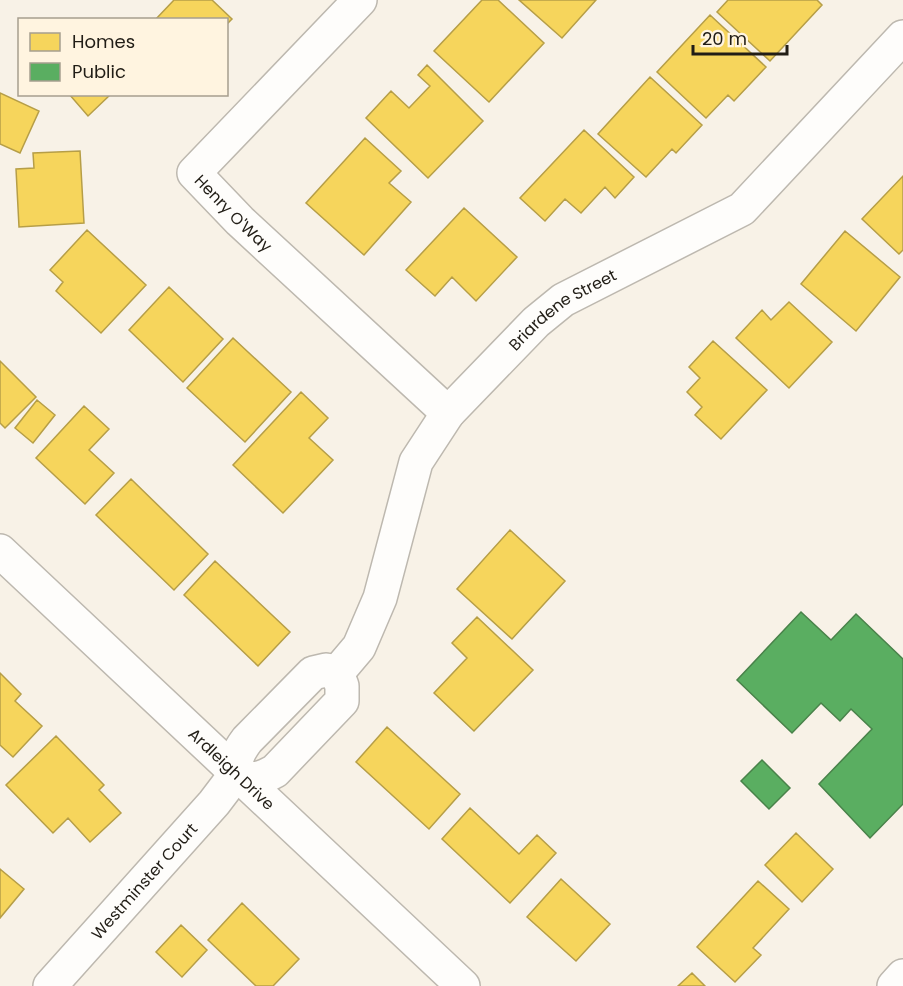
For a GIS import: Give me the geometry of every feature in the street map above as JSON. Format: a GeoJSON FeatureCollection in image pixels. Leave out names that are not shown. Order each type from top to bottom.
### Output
{"type":"FeatureCollection","features":[{"type":"Feature","properties":{"kind":"street","name":"Henry O'Way"},"geometry":{"type":"LineString","coordinates":[[360,0],[194,173],[240,221],[448,413]]}},
{"type":"Feature","properties":{"kind":"street","name":"Briardene Street"},"geometry":{"type":"LineString","coordinates":[[236,774],[235,761],[243,745],[313,673],[326,670],[337,673],[359,647],[380,598],[416,462],[448,413],[536,322],[563,300],[742,209],[903,37]]}},
{"type":"Feature","properties":{"kind":"street","name":"Ardleigh Drive"},"geometry":{"type":"LineString","coordinates":[[0,551],[463,986]]}},
{"type":"Feature","properties":{"kind":"street","name":"Westminster Court"},"geometry":{"type":"LineString","coordinates":[[50,986],[214,803],[236,774]]}},
{"type":"Feature","properties":{"kind":"street"},"geometry":{"type":"LineString","coordinates":[[894,986],[903,976]]}},
{"type":"Feature","properties":{"kind":"building: Homes"},"geometry":{"type":"Polygon","coordinates":[[[174,0],[212,0],[232,19],[228,23],[228,18],[157,18],[174,0]]]}},
{"type":"Feature","properties":{"kind":"building: Homes"},"geometry":{"type":"Polygon","coordinates":[[[482,0],[498,0],[544,43],[489,102],[434,51],[482,0]]]}},
{"type":"Feature","properties":{"kind":"building: Homes"},"geometry":{"type":"Polygon","coordinates":[[[519,0],[596,0],[562,38],[519,0]]]}},
{"type":"Feature","properties":{"kind":"building: Homes"},"geometry":{"type":"Polygon","coordinates":[[[728,0],[817,0],[822,5],[770,61],[717,12],[728,0]]]}},
{"type":"Feature","properties":{"kind":"building: Homes"},"geometry":{"type":"Polygon","coordinates":[[[710,15],[766,67],[734,101],[728,95],[706,118],[657,72],[710,15]]]}},
{"type":"Feature","properties":{"kind":"building: Homes"},"geometry":{"type":"Polygon","coordinates":[[[427,65],[483,121],[428,178],[366,118],[391,91],[409,108],[430,86],[418,75],[427,65]]]}},
{"type":"Feature","properties":{"kind":"building: Homes"},"geometry":{"type":"Polygon","coordinates":[[[650,77],[702,125],[676,153],[672,149],[646,177],[598,134],[650,77]]]}},
{"type":"Feature","properties":{"kind":"building: Homes"},"geometry":{"type":"Polygon","coordinates":[[[0,93],[39,111],[20,153],[0,144],[0,93]]]}},
{"type":"Feature","properties":{"kind":"building: Homes"},"geometry":{"type":"Polygon","coordinates":[[[71,96],[109,96],[88,116],[71,96]]]}},
{"type":"Feature","properties":{"kind":"building: Homes"},"geometry":{"type":"Polygon","coordinates":[[[584,130],[634,177],[615,198],[605,187],[581,213],[565,199],[545,221],[520,198],[584,130]]]}},
{"type":"Feature","properties":{"kind":"building: Homes"},"geometry":{"type":"Polygon","coordinates":[[[365,138],[401,171],[389,183],[411,202],[364,255],[306,203],[365,138]]]}},
{"type":"Feature","properties":{"kind":"building: Homes"},"geometry":{"type":"Polygon","coordinates":[[[80,151],[84,223],[19,227],[16,169],[34,168],[33,153],[80,151]]]}},
{"type":"Feature","properties":{"kind":"building: Homes"},"geometry":{"type":"Polygon","coordinates":[[[903,176],[903,250],[899,254],[862,219],[903,176]]]}},
{"type":"Feature","properties":{"kind":"building: Homes"},"geometry":{"type":"Polygon","coordinates":[[[464,208],[517,257],[476,301],[452,277],[435,296],[406,270],[464,208]]]}},
{"type":"Feature","properties":{"kind":"building: Homes"},"geometry":{"type":"Polygon","coordinates":[[[87,230],[146,285],[101,333],[56,291],[63,282],[50,270],[87,230]]]}},
{"type":"Feature","properties":{"kind":"building: Homes"},"geometry":{"type":"Polygon","coordinates":[[[845,231],[900,277],[856,331],[801,284],[845,231]]]}},
{"type":"Feature","properties":{"kind":"building: Homes"},"geometry":{"type":"Polygon","coordinates":[[[169,287],[223,339],[183,382],[129,330],[169,287]]]}},
{"type":"Feature","properties":{"kind":"building: Homes"},"geometry":{"type":"Polygon","coordinates":[[[789,302],[832,342],[789,388],[736,338],[762,310],[771,320],[789,302]]]}},
{"type":"Feature","properties":{"kind":"building: Homes"},"geometry":{"type":"Polygon","coordinates":[[[233,338],[291,392],[245,442],[187,388],[233,338]]]}},
{"type":"Feature","properties":{"kind":"building: Homes"},"geometry":{"type":"Polygon","coordinates":[[[713,341],[767,390],[721,439],[695,415],[702,407],[687,392],[700,378],[689,367],[713,341]]]}},
{"type":"Feature","properties":{"kind":"building: Homes"},"geometry":{"type":"Polygon","coordinates":[[[0,361],[36,397],[5,428],[0,423],[0,361]]]}},
{"type":"Feature","properties":{"kind":"building: Homes"},"geometry":{"type":"Polygon","coordinates":[[[301,392],[328,418],[309,438],[333,460],[283,513],[233,465],[301,392]]]}},
{"type":"Feature","properties":{"kind":"building: Homes"},"geometry":{"type":"Polygon","coordinates":[[[37,400],[55,415],[33,443],[15,428],[37,400]]]}},
{"type":"Feature","properties":{"kind":"building: Homes"},"geometry":{"type":"Polygon","coordinates":[[[84,406],[109,429],[89,450],[114,473],[85,504],[36,458],[84,406]]]}},
{"type":"Feature","properties":{"kind":"building: Homes"},"geometry":{"type":"Polygon","coordinates":[[[131,479],[208,554],[174,590],[96,515],[131,479]]]}},
{"type":"Feature","properties":{"kind":"building: Homes"},"geometry":{"type":"Polygon","coordinates":[[[510,530],[565,581],[512,639],[457,589],[510,530]]]}},
{"type":"Feature","properties":{"kind":"building: Homes"},"geometry":{"type":"Polygon","coordinates":[[[215,561],[290,632],[258,666],[184,595],[215,561]]]}},
{"type":"Feature","properties":{"kind":"building: Homes"},"geometry":{"type":"Polygon","coordinates":[[[477,617],[533,670],[474,731],[434,693],[467,658],[452,643],[477,617]]]}},
{"type":"Feature","properties":{"kind":"building: Homes"},"geometry":{"type":"Polygon","coordinates":[[[0,673],[21,694],[15,701],[42,726],[13,757],[0,745],[0,673]]]}},
{"type":"Feature","properties":{"kind":"building: Homes"},"geometry":{"type":"Polygon","coordinates":[[[387,727],[460,794],[429,829],[356,762],[387,727]]]}},
{"type":"Feature","properties":{"kind":"building: Homes"},"geometry":{"type":"Polygon","coordinates":[[[56,736],[104,785],[99,790],[121,813],[90,842],[68,818],[53,833],[6,785],[56,736]]]}},
{"type":"Feature","properties":{"kind":"building: Homes"},"geometry":{"type":"Polygon","coordinates":[[[470,808],[519,854],[537,835],[556,853],[510,903],[442,839],[470,808]]]}},
{"type":"Feature","properties":{"kind":"building: Homes"},"geometry":{"type":"Polygon","coordinates":[[[796,833],[833,869],[802,902],[765,865],[796,833]]]}},
{"type":"Feature","properties":{"kind":"building: Homes"},"geometry":{"type":"Polygon","coordinates":[[[0,869],[24,889],[0,918],[0,869]]]}},
{"type":"Feature","properties":{"kind":"building: Homes"},"geometry":{"type":"Polygon","coordinates":[[[561,879],[610,924],[576,961],[527,917],[561,879]]]}},
{"type":"Feature","properties":{"kind":"building: Homes"},"geometry":{"type":"Polygon","coordinates":[[[758,881],[789,909],[753,948],[761,955],[735,982],[697,947],[758,881]]]}},
{"type":"Feature","properties":{"kind":"building: Homes"},"geometry":{"type":"Polygon","coordinates":[[[242,903],[299,959],[273,986],[256,986],[208,940],[242,903]]]}},
{"type":"Feature","properties":{"kind":"building: Homes"},"geometry":{"type":"Polygon","coordinates":[[[181,925],[207,950],[182,977],[156,952],[181,925]]]}},
{"type":"Feature","properties":{"kind":"building: Homes"},"geometry":{"type":"Polygon","coordinates":[[[692,973],[705,986],[678,986],[692,973]]]}},
{"type":"Feature","properties":{"kind":"building: Public"},"geometry":{"type":"Polygon","coordinates":[[[801,612],[831,640],[856,614],[903,659],[903,804],[870,838],[819,784],[872,729],[851,709],[840,721],[821,703],[792,733],[737,680],[801,612]]]}},
{"type":"Feature","properties":{"kind":"building: Public"},"geometry":{"type":"Polygon","coordinates":[[[762,760],[790,788],[769,809],[741,781],[762,760]]]}}]}
